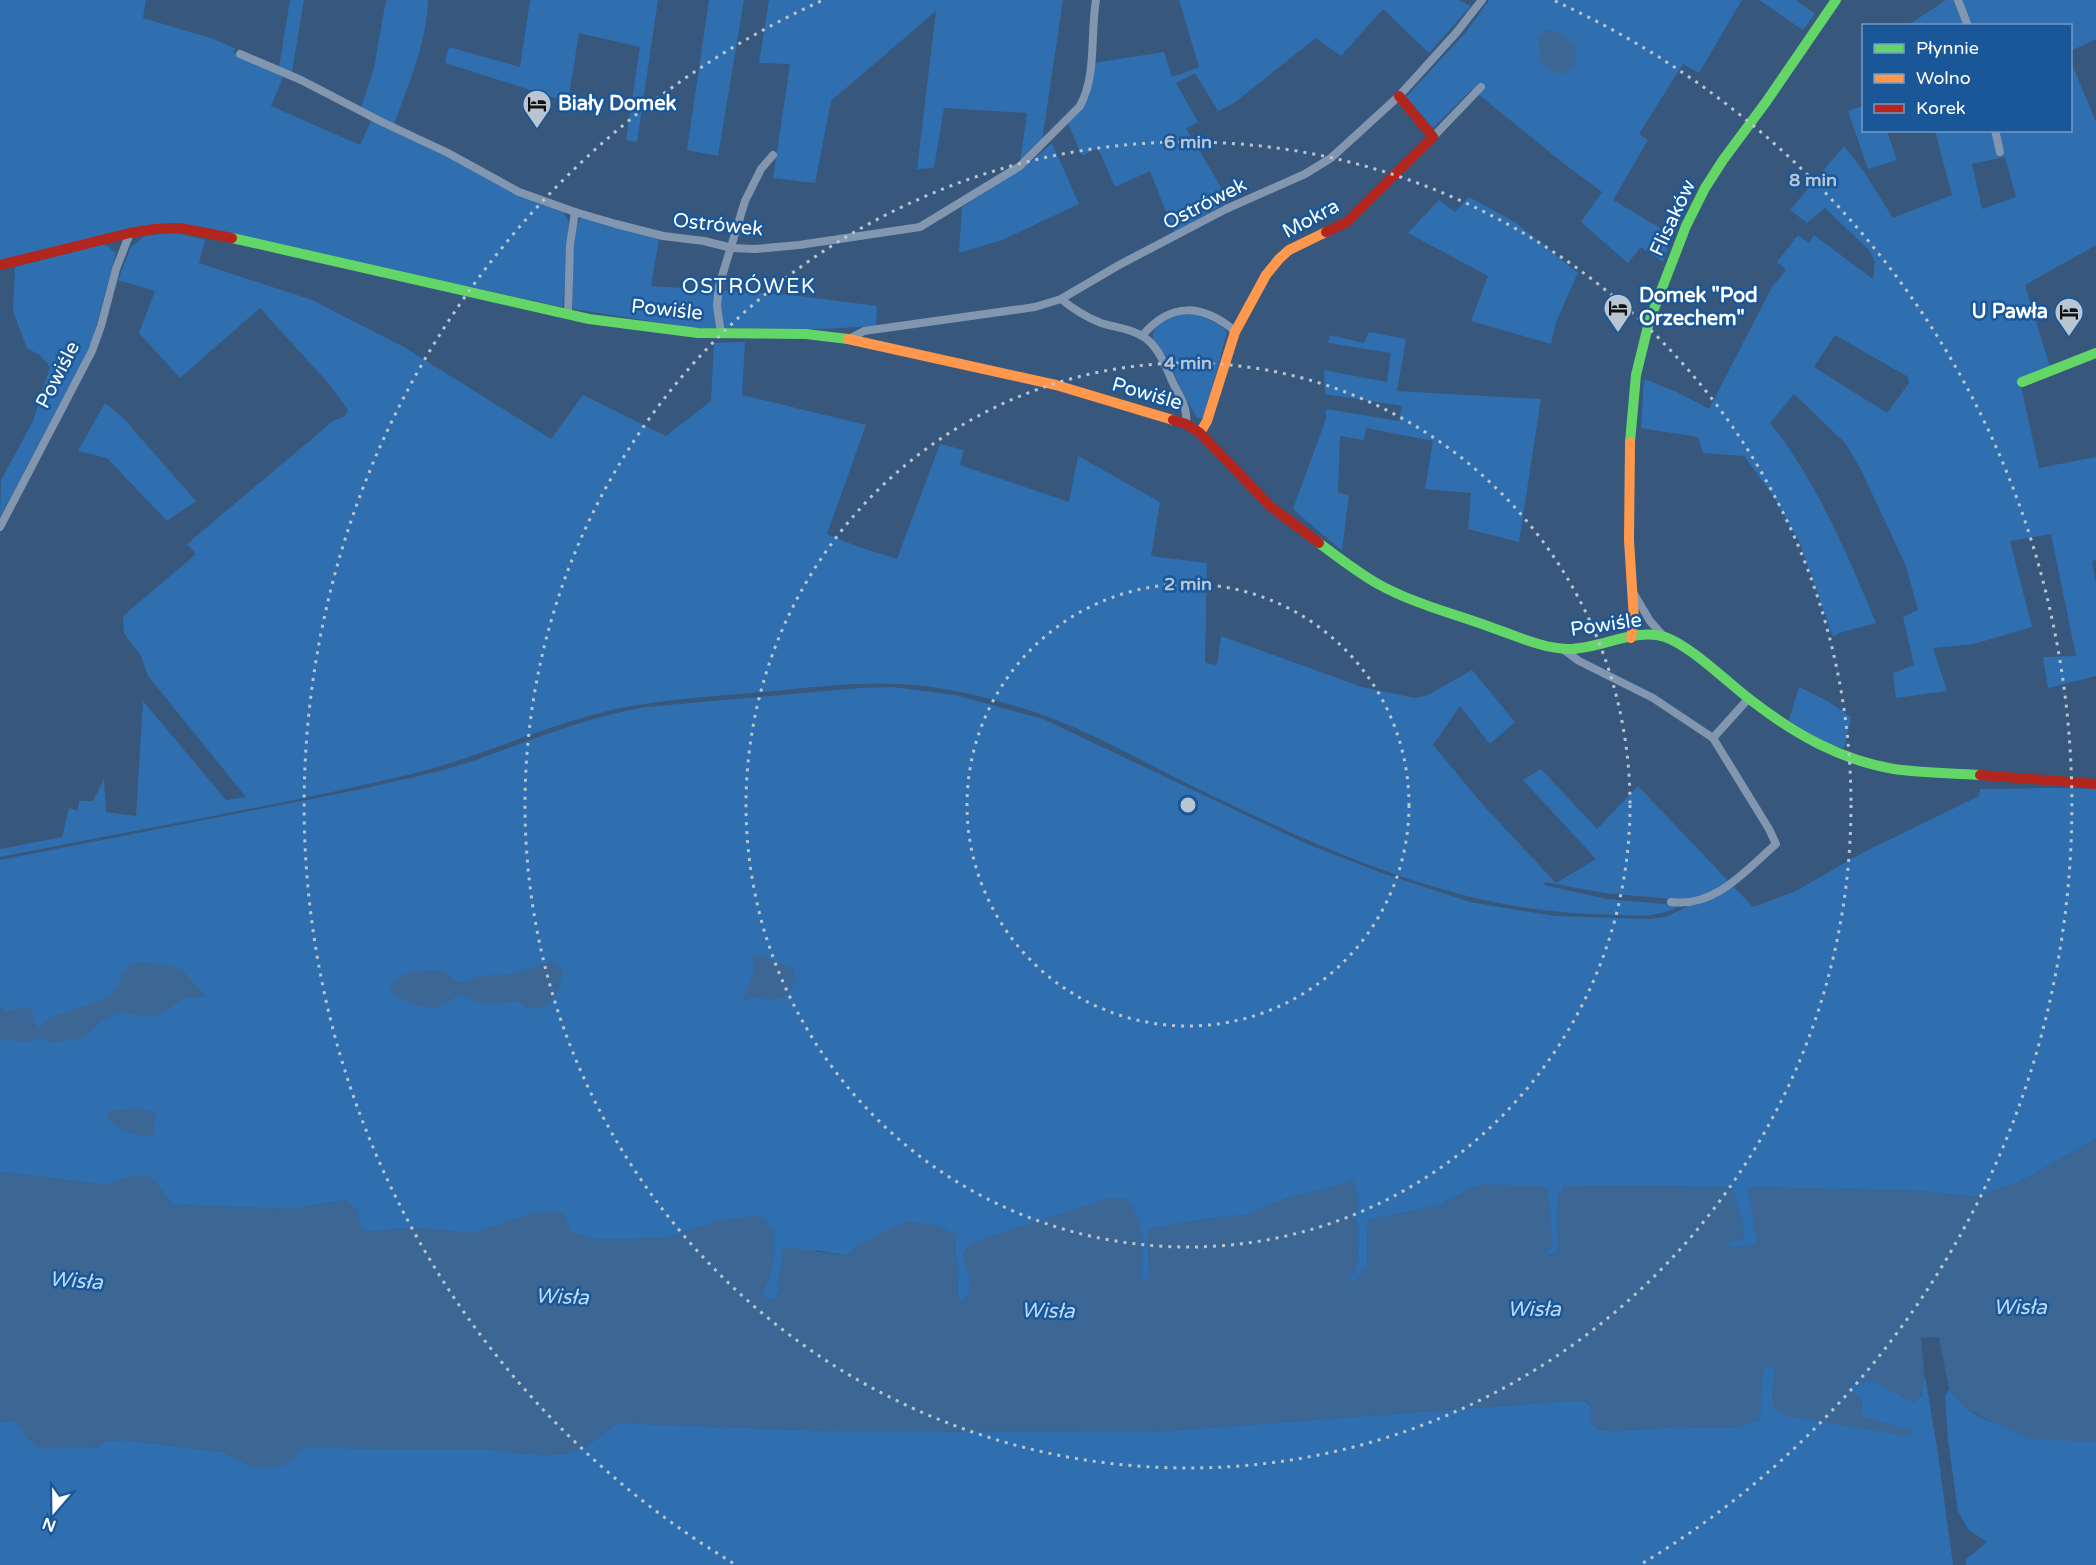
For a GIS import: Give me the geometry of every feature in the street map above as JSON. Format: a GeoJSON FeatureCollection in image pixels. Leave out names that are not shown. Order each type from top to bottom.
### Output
{"type":"FeatureCollection","features":[{"type":"Feature","properties":{"kind":"street","name":"Ostrówek"},"geometry":{"type":"LineString","coordinates":[[240,54],[300,80],[448,153],[519,192],[575,212],[663,236],[704,241],[732,248],[754,249],[799,245],[920,227],[1020,166],[1080,106],[1086,94],[1096,0]]}},
{"type":"Feature","properties":{"kind":"street","name":"Ostrówek"},"geometry":{"type":"LineString","coordinates":[[849,339],[864,331],[1035,307],[1061,300],[1119,265],[1226,209],[1305,174],[1331,158],[1399,96],[1456,33],[1482,0]]}},
{"type":"Feature","properties":{"kind":"street","name":"Flisaków"},"geometry":{"type":"LineString","coordinates":[[1631,638],[1635,620],[1629,540],[1629,458],[1636,375],[1649,322],[1686,226],[1705,188],[1836,0]]}},
{"type":"Feature","properties":{"kind":"street"},"geometry":{"type":"LineString","coordinates":[[1958,0],[1967,24]]}},
{"type":"Feature","properties":{"kind":"street"},"geometry":{"type":"LineString","coordinates":[[1399,96],[1433,137],[1481,87]]}},
{"type":"Feature","properties":{"kind":"street"},"geometry":{"type":"LineString","coordinates":[[1995,132],[2000,152]]}},
{"type":"Feature","properties":{"kind":"street","name":"Mokra"},"geometry":{"type":"LineString","coordinates":[[1200,434],[1208,421],[1236,332],[1266,275],[1277,260],[1290,249],[1347,222],[1433,137]]}},
{"type":"Feature","properties":{"kind":"street"},"geometry":{"type":"LineString","coordinates":[[721,333],[717,294],[748,193],[761,169],[773,155]]}},
{"type":"Feature","properties":{"kind":"street"},"geometry":{"type":"LineString","coordinates":[[568,314],[570,245],[575,212]]}},
{"type":"Feature","properties":{"kind":"street","name":"Powiśle"},"geometry":{"type":"LineString","coordinates":[[0,265],[130,233],[180,228],[589,319],[670,330],[806,334],[849,339],[1056,385],[1186,424],[1200,434],[1256,493],[1294,526],[1352,568],[1380,585],[1409,598],[1564,650],[1592,647],[1631,638],[1664,637],[1690,653],[1807,741],[1849,759],[1895,769],[2096,784]]}},
{"type":"Feature","properties":{"kind":"street","name":"Powiśle"},"geometry":{"type":"LineString","coordinates":[[0,526],[92,351],[116,269],[130,233]]}},
{"type":"Feature","properties":{"kind":"street"},"geometry":{"type":"LineString","coordinates":[[1061,300],[1075,310],[1100,322],[1142,336],[1156,348],[1187,412],[1186,424]]}},
{"type":"Feature","properties":{"kind":"street"},"geometry":{"type":"LineString","coordinates":[[1142,336],[1159,319],[1185,310],[1198,310],[1210,314],[1236,332]]}},
{"type":"Feature","properties":{"kind":"street"},"geometry":{"type":"LineString","coordinates":[[2022,382],[2096,353]]}},
{"type":"Feature","properties":{"kind":"street","name":"Flisaków"},"geometry":{"type":"LineString","coordinates":[[1634,594],[1650,621],[1664,637]]}},
{"type":"Feature","properties":{"kind":"street"},"geometry":{"type":"LineString","coordinates":[[1564,650],[1580,662],[1653,698],[1713,738],[1776,844],[1730,885],[1715,895],[1682,904],[1671,902]]}},
{"type":"Feature","properties":{"kind":"street"},"geometry":{"type":"LineString","coordinates":[[1713,738],[1749,698]]}},
{"type":"Feature","properties":{"kind":"shaded area"},"geometry":{"type":"Polygon","coordinates":[[[0,0],[146,0],[143,18],[214,39],[236,49],[233,52],[283,77],[271,106],[360,145],[371,121],[563,211],[569,222],[563,307],[172,223],[0,261],[0,0]]]}},
{"type":"Feature","properties":{"kind":"shaded area"},"geometry":{"type":"Polygon","coordinates":[[[290,0],[304,0],[292,72],[279,67],[290,0]]]}},
{"type":"Feature","properties":{"kind":"shaded area"},"geometry":{"type":"Polygon","coordinates":[[[386,0],[428,0],[420,48],[394,124],[361,108],[374,68],[386,0]]]}},
{"type":"Feature","properties":{"kind":"shaded area"},"geometry":{"type":"Polygon","coordinates":[[[530,0],[658,0],[637,142],[626,140],[640,47],[579,33],[568,102],[445,63],[449,47],[520,67],[530,0]]]}},
{"type":"Feature","properties":{"kind":"shaded area"},"geometry":{"type":"Polygon","coordinates":[[[709,0],[744,0],[718,156],[687,150],[709,0]]]}},
{"type":"Feature","properties":{"kind":"shaded area"},"geometry":{"type":"Polygon","coordinates":[[[769,0],[1063,0],[1042,141],[1020,162],[1027,113],[944,108],[934,168],[917,169],[936,11],[831,101],[815,183],[773,178],[790,64],[759,63],[769,0]]]}},
{"type":"Feature","properties":{"kind":"shaded area"},"geometry":{"type":"Polygon","coordinates":[[[1179,0],[1459,0],[1471,6],[1429,53],[1383,9],[1341,56],[1316,38],[1234,103],[1218,111],[1195,73],[1176,83],[1198,122],[1186,128],[1229,201],[1174,232],[1150,171],[1115,187],[1098,148],[1082,156],[1068,123],[1082,108],[1089,96],[1094,63],[1164,52],[1172,77],[1199,67],[1179,0]]]}},
{"type":"Feature","properties":{"kind":"shaded area"},"geometry":{"type":"Polygon","coordinates":[[[1489,0],[1742,0],[1699,73],[1683,64],[1639,134],[1648,140],[1613,200],[1672,235],[1663,262],[1641,247],[1628,263],[1581,222],[1602,192],[1472,89],[1433,128],[1406,97],[1466,32],[1489,0]]]}},
{"type":"Feature","properties":{"kind":"shaded area"},"geometry":{"type":"Polygon","coordinates":[[[1759,0],[1796,0],[1815,14],[1803,30],[1759,0]]]}},
{"type":"Feature","properties":{"kind":"shaded area"},"geometry":{"type":"Polygon","coordinates":[[[1946,0],[2096,0],[2096,39],[2072,51],[2072,24],[1910,24],[1946,0]]]}},
{"type":"Feature","properties":{"kind":"shaded area"},"geometry":{"type":"Polygon","coordinates":[[[2072,64],[2096,122],[2096,245],[2025,285],[2050,367],[2021,386],[2039,468],[2096,457],[2096,560],[2092,561],[2096,584],[2096,676],[2048,688],[2043,657],[2076,656],[2051,534],[2010,541],[2032,627],[1974,644],[1933,648],[1947,691],[1896,698],[1893,673],[1914,665],[1903,617],[1918,610],[1906,566],[1860,468],[1845,443],[1794,394],[1770,423],[1817,494],[1876,623],[1839,633],[1833,637],[1799,541],[1772,494],[1744,456],[1703,453],[1698,437],[1641,428],[1644,379],[1677,392],[1709,409],[1772,287],[1786,270],[1777,262],[1798,235],[1809,243],[1814,235],[1873,279],[1875,262],[1869,250],[1825,208],[1807,223],[1790,210],[1844,146],[1864,172],[1893,218],[1952,195],[1935,132],[2072,132],[2072,64]],[[2005,157],[1972,164],[1982,209],[2016,197],[2005,157]],[[1835,335],[1814,367],[1887,413],[1909,383],[1908,377],[1835,335]]]}},
{"type":"Feature","properties":{"kind":"shaded area"},"geometry":{"type":"Polygon","coordinates":[[[1862,106],[1862,132],[1887,132],[1897,160],[1868,169],[1848,111],[1862,106]]]}},
{"type":"Feature","properties":{"kind":"shaded area"},"geometry":{"type":"Polygon","coordinates":[[[1052,143],[1079,204],[1002,240],[959,253],[962,207],[1028,164],[1052,143]]]}},
{"type":"Feature","properties":{"kind":"shaded area"},"geometry":{"type":"Polygon","coordinates":[[[1469,197],[1515,222],[1578,273],[1556,322],[1551,344],[1471,321],[1488,276],[1408,233],[1439,200],[1455,212],[1469,197]]]}},
{"type":"Feature","properties":{"kind":"shaded area"},"geometry":{"type":"Polygon","coordinates":[[[581,217],[659,239],[651,286],[792,295],[877,306],[876,326],[823,329],[694,328],[573,309],[574,246],[581,217]]]}},
{"type":"Feature","properties":{"kind":"shaded area"},"geometry":{"type":"Polygon","coordinates":[[[173,232],[205,240],[199,263],[312,300],[404,347],[551,439],[583,395],[666,436],[711,401],[714,343],[745,342],[742,395],[866,425],[827,534],[897,559],[940,444],[964,450],[960,465],[1069,502],[1078,456],[1160,502],[1151,556],[1207,563],[1205,663],[1217,665],[1221,636],[1362,687],[1415,698],[1428,695],[1472,670],[1515,722],[1490,744],[1460,706],[1433,745],[1483,805],[1556,883],[1596,859],[1523,780],[1541,769],[1597,829],[1638,786],[1753,907],[1794,892],[1864,852],[1979,796],[1980,789],[2096,789],[2096,1139],[2018,1183],[1975,1197],[1921,1191],[1748,1187],[1758,1242],[1730,1248],[1728,1242],[1744,1239],[1743,1226],[1732,1187],[1564,1186],[1557,1199],[1558,1251],[1549,1256],[1547,1251],[1482,1184],[1436,1206],[1368,1220],[1367,1268],[1351,1284],[1349,1279],[1358,1259],[1356,1219],[1358,1195],[1352,1180],[1338,1186],[1285,1199],[1246,1215],[1153,1227],[1148,1233],[1149,1279],[1140,1280],[1143,1243],[1023,1226],[977,1241],[967,1247],[963,1254],[970,1285],[967,1297],[962,1301],[958,1297],[955,1234],[857,1246],[848,1256],[816,1250],[780,1272],[779,1290],[775,1298],[770,1300],[765,1297],[763,1290],[772,1271],[721,1220],[665,1238],[597,1240],[571,1232],[533,1213],[473,1233],[414,1228],[366,1232],[361,1227],[356,1209],[344,1200],[294,1209],[173,1205],[150,1176],[131,1176],[107,1185],[0,1172],[0,860],[414,777],[470,762],[600,717],[646,707],[859,688],[892,687],[955,695],[1043,719],[1307,844],[1382,873],[1470,902],[1555,916],[1650,919],[1665,917],[1687,907],[1682,900],[1604,893],[1545,882],[1544,885],[1607,899],[1676,905],[1677,907],[1659,914],[1639,916],[1545,910],[1492,902],[1439,888],[1335,852],[1186,783],[1104,741],[1041,714],[996,700],[949,690],[882,683],[663,701],[612,710],[561,724],[412,774],[258,807],[0,857],[0,849],[62,837],[69,808],[78,811],[79,801],[93,801],[104,779],[106,812],[136,816],[143,701],[226,800],[246,797],[148,676],[141,656],[124,633],[123,616],[196,554],[187,544],[333,421],[345,416],[348,410],[329,384],[260,308],[180,378],[139,333],[155,291],[118,280],[131,247],[145,236],[173,232]]]}},
{"type":"Feature","properties":{"kind":"shaded area"},"geometry":{"type":"Polygon","coordinates":[[[105,244],[116,253],[91,345],[0,517],[1,480],[33,421],[50,367],[41,356],[27,348],[13,311],[15,267],[105,244]]]}},
{"type":"Feature","properties":{"kind":"shaded area"},"geometry":{"type":"Polygon","coordinates":[[[1196,314],[1218,324],[1227,332],[1204,418],[1197,418],[1181,390],[1168,358],[1153,339],[1153,333],[1158,324],[1178,315],[1196,314]]]}},
{"type":"Feature","properties":{"kind":"shaded area"},"geometry":{"type":"Polygon","coordinates":[[[1369,332],[1406,339],[1397,391],[1541,399],[1519,542],[1468,529],[1471,493],[1425,489],[1433,441],[1366,428],[1364,440],[1340,436],[1338,493],[1349,495],[1342,551],[1293,509],[1326,419],[1326,409],[1399,421],[1402,406],[1325,394],[1324,370],[1387,382],[1391,353],[1328,343],[1330,335],[1364,343],[1369,332]]]}},
{"type":"Feature","properties":{"kind":"shaded area"},"geometry":{"type":"Polygon","coordinates":[[[105,403],[124,419],[196,501],[167,521],[107,458],[78,451],[105,403]]]}},
{"type":"Feature","properties":{"kind":"shaded area"},"geometry":{"type":"Polygon","coordinates":[[[1799,687],[1829,702],[1851,717],[1844,749],[1819,740],[1789,720],[1799,687]]]}},
{"type":"Feature","properties":{"kind":"shaded area"},"geometry":{"type":"Polygon","coordinates":[[[1766,1367],[1772,1367],[1775,1370],[1772,1400],[1881,1422],[1860,1416],[1862,1404],[1850,1389],[1851,1385],[1869,1381],[1877,1383],[1914,1402],[1922,1395],[1925,1376],[1953,1565],[0,1565],[0,1421],[13,1422],[62,1448],[75,1446],[95,1448],[106,1441],[126,1440],[223,1452],[253,1467],[296,1458],[304,1446],[489,1449],[547,1455],[568,1453],[587,1446],[618,1423],[830,1431],[1150,1432],[1579,1400],[1587,1402],[1592,1409],[1590,1418],[1593,1424],[1599,1429],[1610,1431],[1675,1427],[1737,1428],[1760,1419],[1760,1385],[1766,1367]]]}},
{"type":"Feature","properties":{"kind":"shaded area"},"geometry":{"type":"Polygon","coordinates":[[[1949,1389],[1965,1407],[1991,1422],[2027,1431],[2096,1441],[2096,1565],[1966,1565],[1965,1560],[1987,1542],[1969,1530],[1958,1512],[1948,1440],[1945,1396],[1949,1389]]]}},
{"type":"Feature","properties":{"kind":"water"},"geometry":{"type":"Polygon","coordinates":[[[1546,29],[1558,32],[1574,44],[1575,62],[1568,72],[1555,72],[1540,61],[1539,39],[1546,29]]]}},
{"type":"Feature","properties":{"kind":"water"},"geometry":{"type":"Polygon","coordinates":[[[761,955],[794,969],[796,979],[788,995],[772,1000],[756,997],[742,1001],[755,970],[752,956],[761,955]]]}},
{"type":"Feature","properties":{"kind":"water"},"geometry":{"type":"Polygon","coordinates":[[[551,961],[563,971],[561,981],[550,1002],[539,1008],[526,1008],[518,1001],[494,1004],[480,1002],[459,993],[442,1006],[425,1007],[399,998],[390,988],[400,977],[413,972],[443,970],[459,983],[484,975],[505,975],[523,971],[551,961]]]}},
{"type":"Feature","properties":{"kind":"water"},"geometry":{"type":"Polygon","coordinates":[[[140,962],[169,965],[182,970],[207,997],[184,998],[159,1015],[142,1016],[122,1012],[99,1023],[83,1038],[49,1043],[41,1038],[26,1042],[0,1039],[0,1005],[6,1011],[28,1007],[33,1012],[33,1020],[39,1028],[51,1017],[112,995],[129,965],[140,962]]]}},
{"type":"Feature","properties":{"kind":"water"},"geometry":{"type":"Polygon","coordinates":[[[140,1108],[156,1113],[153,1136],[130,1133],[109,1121],[107,1111],[140,1108]]]}},
{"type":"Feature","properties":{"kind":"water","name":"Wisła"},"geometry":{"type":"Polygon","coordinates":[[[2096,1139],[2096,1442],[2031,1439],[1965,1408],[1949,1389],[1939,1337],[1921,1338],[1924,1383],[1919,1398],[1914,1402],[1884,1386],[1869,1381],[1851,1385],[1850,1388],[1861,1399],[1861,1416],[1911,1430],[1908,1436],[1786,1416],[1774,1408],[1772,1400],[1775,1370],[1771,1367],[1766,1367],[1763,1372],[1760,1419],[1737,1428],[1675,1427],[1610,1431],[1599,1429],[1593,1424],[1590,1418],[1592,1409],[1588,1402],[1579,1400],[1150,1432],[830,1431],[618,1423],[587,1446],[568,1453],[547,1455],[489,1449],[304,1446],[296,1458],[283,1466],[264,1469],[253,1467],[223,1452],[127,1440],[106,1441],[96,1448],[36,1447],[25,1437],[22,1428],[13,1422],[0,1421],[0,1172],[107,1185],[131,1176],[150,1176],[173,1205],[294,1209],[344,1200],[356,1209],[361,1227],[366,1232],[414,1228],[473,1233],[533,1213],[562,1211],[571,1232],[597,1240],[665,1238],[721,1220],[762,1215],[773,1232],[772,1271],[763,1290],[765,1297],[770,1300],[775,1298],[779,1290],[782,1252],[787,1247],[848,1256],[857,1246],[905,1221],[937,1225],[955,1234],[958,1297],[962,1301],[967,1297],[970,1285],[963,1254],[967,1247],[977,1241],[1109,1198],[1128,1199],[1139,1219],[1143,1243],[1141,1280],[1149,1279],[1148,1232],[1153,1227],[1246,1215],[1285,1199],[1338,1186],[1352,1179],[1358,1195],[1356,1219],[1358,1260],[1349,1279],[1351,1283],[1367,1268],[1368,1220],[1436,1206],[1482,1184],[1547,1187],[1553,1246],[1547,1251],[1550,1256],[1558,1251],[1557,1199],[1564,1186],[1732,1187],[1743,1226],[1744,1239],[1729,1242],[1730,1248],[1752,1245],[1757,1242],[1747,1187],[1921,1191],[1975,1197],[2018,1183],[2096,1139]]]}},
{"type":"Feature","properties":{"kind":"traffic: fast"},"geometry":{"type":"LineString","coordinates":[[1630,442],[1636,375],[1649,322],[1686,226],[1705,188],[1723,160],[1836,0]]}},
{"type":"Feature","properties":{"kind":"traffic: fast"},"geometry":{"type":"LineString","coordinates":[[232,238],[589,319],[698,333],[806,334],[848,339]]}},
{"type":"Feature","properties":{"kind":"traffic: fast"},"geometry":{"type":"LineString","coordinates":[[2022,382],[2096,353]]}},
{"type":"Feature","properties":{"kind":"traffic: fast"},"geometry":{"type":"LineString","coordinates":[[1319,543],[1378,584],[1392,591],[1538,644],[1567,649],[1641,635],[1665,637],[1698,656],[1752,701],[1802,735],[1855,759],[1894,769],[1980,775]]}},
{"type":"Feature","properties":{"kind":"traffic: slow"},"geometry":{"type":"LineString","coordinates":[[1200,433],[1207,421],[1235,332],[1266,275],[1289,250],[1326,232]]}},
{"type":"Feature","properties":{"kind":"traffic: slow"},"geometry":{"type":"LineString","coordinates":[[848,339],[1056,385],[1173,420]]}},
{"type":"Feature","properties":{"kind":"traffic: slow"},"geometry":{"type":"LineString","coordinates":[[1630,442],[1629,540],[1634,620],[1631,638]]}},
{"type":"Feature","properties":{"kind":"traffic: jam"},"geometry":{"type":"LineString","coordinates":[[1326,232],[1347,222],[1433,137],[1399,96]]}},
{"type":"Feature","properties":{"kind":"traffic: jam"},"geometry":{"type":"LineString","coordinates":[[0,265],[155,229],[180,228],[232,238]]}},
{"type":"Feature","properties":{"kind":"traffic: jam"},"geometry":{"type":"LineString","coordinates":[[1173,420],[1186,424],[1200,433],[1270,506],[1319,543]]}},
{"type":"Feature","properties":{"kind":"traffic: jam"},"geometry":{"type":"LineString","coordinates":[[1980,775],[2096,784]]}},
{"type":"Feature","properties":{"kind":"place","name":"Biały Domek"},"geometry":{"type":"Point","coordinates":[537,130]}},
{"type":"Feature","properties":{"kind":"place","name":"Domek \"Pod Orzechem\""},"geometry":{"type":"Point","coordinates":[1618,334]}},
{"type":"Feature","properties":{"kind":"place","name":"U Pawła"},"geometry":{"type":"Point","coordinates":[2069,338]}},
{"type":"Feature","properties":{"kind":"district","name":"OSTRÓWEK"},"geometry":{"type":"Point","coordinates":[749,286]}}]}
